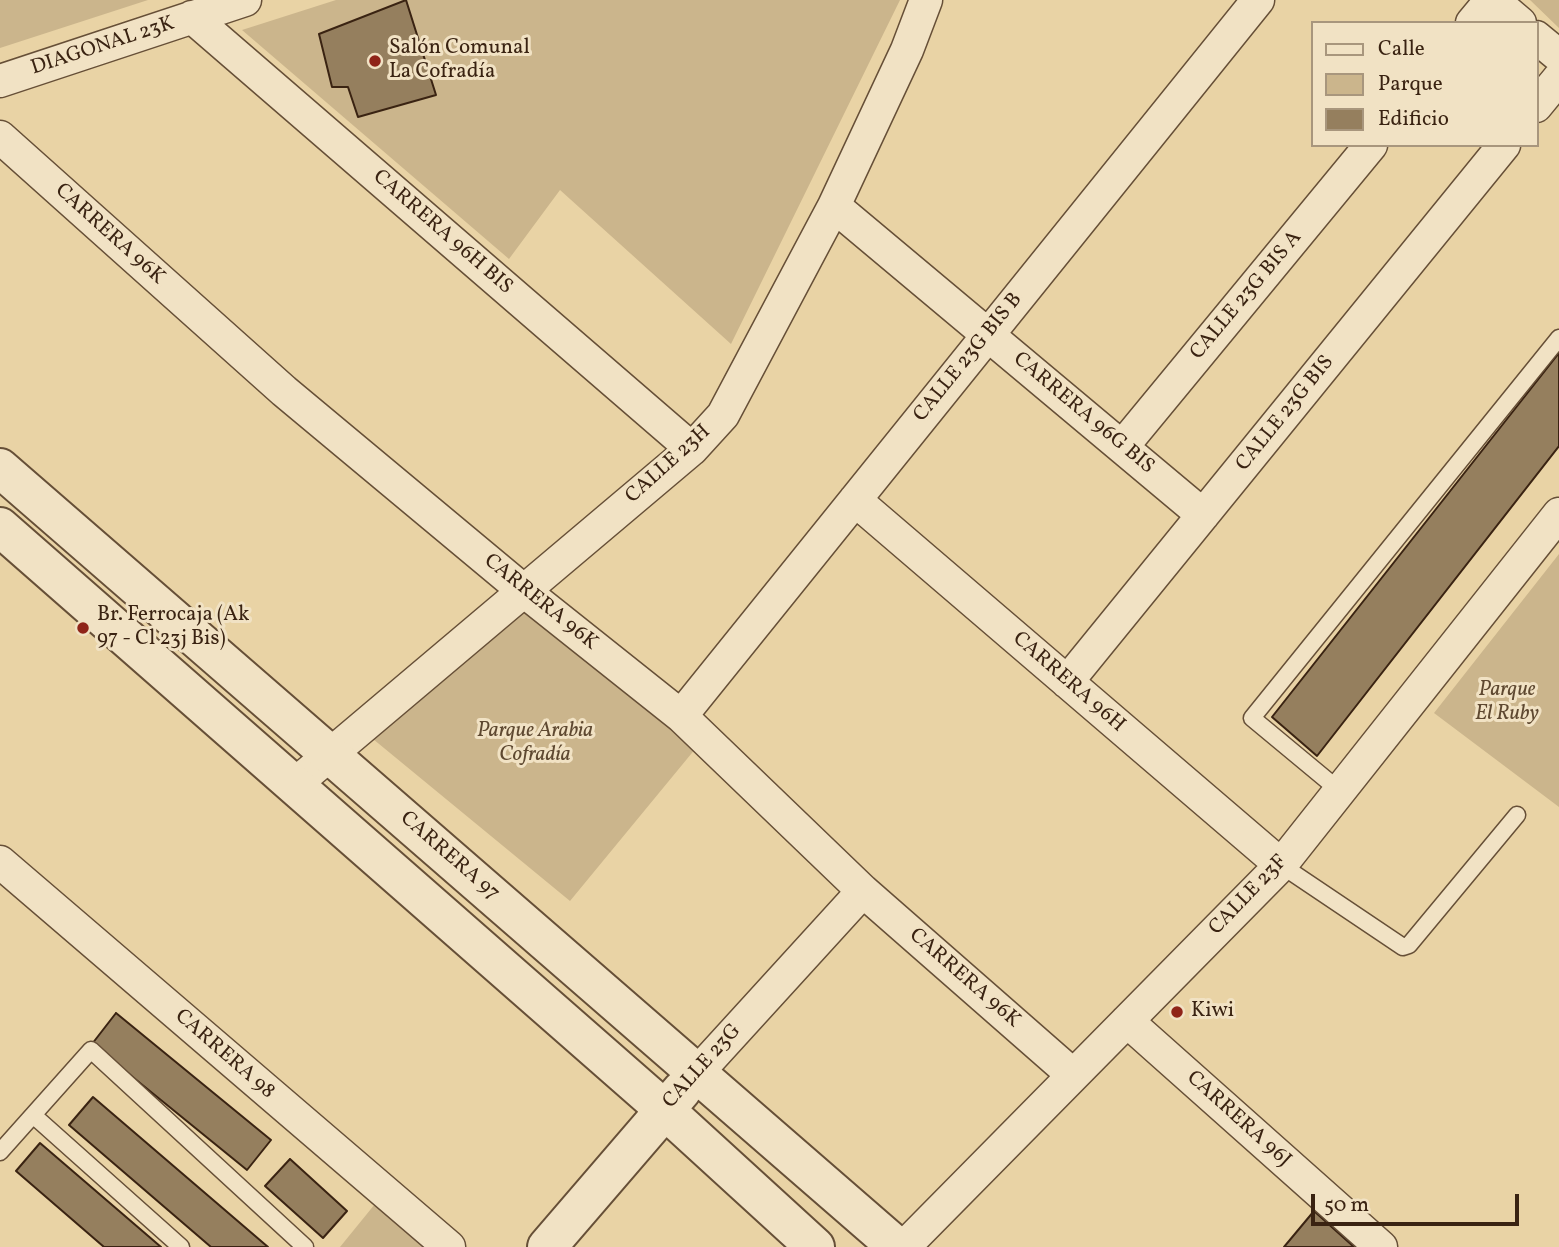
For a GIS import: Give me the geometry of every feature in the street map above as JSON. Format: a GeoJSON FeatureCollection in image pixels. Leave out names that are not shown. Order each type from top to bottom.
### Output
{"type":"FeatureCollection","features":[{"type":"Feature","properties":{"kind":"street","name":"DIAGONAL 23K"},"geometry":{"type":"LineString","coordinates":[[0,80],[245,0]]}},
{"type":"Feature","properties":{"kind":"street","name":"CALLE 23H"},"geometry":{"type":"LineString","coordinates":[[294,785],[692,449],[723,415],[834,206],[907,50],[926,0]]}},
{"type":"Feature","properties":{"kind":"street","name":"CALLE 23G BIS B"},"geometry":{"type":"LineString","coordinates":[[681,716],[1258,0]]}},
{"type":"Feature","properties":{"kind":"street"},"geometry":{"type":"LineString","coordinates":[[1474,21],[1492,0],[1518,21]]}},
{"type":"Feature","properties":{"kind":"street","name":"CARRERA 96H BIS"},"geometry":{"type":"LineString","coordinates":[[192,17],[692,449]]}},
{"type":"Feature","properties":{"kind":"street"},"geometry":{"type":"LineString","coordinates":[[1538,39],[1559,56]]}},
{"type":"Feature","properties":{"kind":"street"},"geometry":{"type":"LineString","coordinates":[[1538,104],[1559,78]]}},
{"type":"Feature","properties":{"kind":"street","name":"CARRERA 96K"},"geometry":{"type":"LineString","coordinates":[[0,137],[284,391],[524,591],[681,716],[863,891],[1073,1075]]}},
{"type":"Feature","properties":{"kind":"street","name":"CALLE 23G BIS A"},"geometry":{"type":"LineString","coordinates":[[1122,447],[1369,147]]}},
{"type":"Feature","properties":{"kind":"street","name":"CALLE 23G BIS"},"geometry":{"type":"LineString","coordinates":[[1068,682],[1502,147]]}},
{"type":"Feature","properties":{"kind":"street","name":"CARRERA 96G BIS"},"geometry":{"type":"LineString","coordinates":[[834,206],[1203,514]]}},
{"type":"Feature","properties":{"kind":"street","name":"CARRERA 97"},"geometry":{"type":"LineString","coordinates":[[0,468],[897,1247]]}},
{"type":"Feature","properties":{"kind":"street","name":"CARRERA 96H"},"geometry":{"type":"LineString","coordinates":[[855,500],[1281,865]]}},
{"type":"Feature","properties":{"kind":"street","name":"CALLE 23F"},"geometry":{"type":"LineString","coordinates":[[904,1247],[1281,865],[1558,516]]}},
{"type":"Feature","properties":{"kind":"street"},"geometry":{"type":"LineString","coordinates":[[0,527],[665,1110],[816,1247]]}},
{"type":"Feature","properties":{"kind":"street","name":"CARRERA 98"},"geometry":{"type":"LineString","coordinates":[[0,862],[449,1247]]}},
{"type":"Feature","properties":{"kind":"street","name":"CALLE 23G"},"geometry":{"type":"LineString","coordinates":[[547,1247],[697,1073],[863,891]]}},
{"type":"Feature","properties":{"kind":"street","name":"CARRERA 96J"},"geometry":{"type":"LineString","coordinates":[[1127,1021],[1381,1247]]}},
{"type":"Feature","properties":{"kind":"lane"},"geometry":{"type":"LineString","coordinates":[[1340,790],[1252,718],[1559,338]]}},
{"type":"Feature","properties":{"kind":"lane"},"geometry":{"type":"LineString","coordinates":[[1281,865],[1402,947],[1409,944],[1517,815]]}},
{"type":"Feature","properties":{"kind":"lane"},"geometry":{"type":"LineString","coordinates":[[0,1152],[91,1050],[307,1245],[305,1247]]}},
{"type":"Feature","properties":{"kind":"lane"},"geometry":{"type":"LineString","coordinates":[[33,1115],[181,1247]]}},
{"type":"Feature","properties":{"kind":"green space"},"geometry":{"type":"Polygon","coordinates":[[[0,0],[148,0],[0,48],[0,0]]]}},
{"type":"Feature","properties":{"kind":"green space"},"geometry":{"type":"Polygon","coordinates":[[[336,0],[900,0],[731,344],[560,190],[509,259],[242,30],[336,0]]]}},
{"type":"Feature","properties":{"kind":"green space"},"geometry":{"type":"Polygon","coordinates":[[[1530,0],[1559,0],[1559,28],[1530,0]]]}},
{"type":"Feature","properties":{"kind":"green space","name":"Parque El Ruby"},"geometry":{"type":"Polygon","coordinates":[[[1559,554],[1559,807],[1434,713],[1559,554]]]}},
{"type":"Feature","properties":{"kind":"green space","name":"Parque Arabia Cofradía"},"geometry":{"type":"Polygon","coordinates":[[[524,606],[696,748],[570,901],[373,739],[524,606]]]}},
{"type":"Feature","properties":{"kind":"green space"},"geometry":{"type":"Polygon","coordinates":[[[375,1204],[423,1247],[340,1247],[375,1204]]]}},
{"type":"Feature","properties":{"kind":"building","name":"Salón Comunal La Cofradía"},"geometry":{"type":"Polygon","coordinates":[[[406,0],[436,95],[358,117],[348,87],[332,87],[319,34],[406,0]]]}},
{"type":"Feature","properties":{"kind":"building"},"geometry":{"type":"Polygon","coordinates":[[[1559,353],[1559,446],[1317,756],[1272,717],[1559,353]]]}},
{"type":"Feature","properties":{"kind":"building"},"geometry":{"type":"Polygon","coordinates":[[[116,1013],[271,1140],[247,1170],[92,1044],[116,1013]]]}},
{"type":"Feature","properties":{"kind":"building"},"geometry":{"type":"Polygon","coordinates":[[[93,1097],[268,1247],[211,1247],[69,1125],[93,1097]]]}},
{"type":"Feature","properties":{"kind":"building"},"geometry":{"type":"Polygon","coordinates":[[[40,1143],[161,1247],[104,1247],[16,1171],[40,1143]]]}},
{"type":"Feature","properties":{"kind":"building"},"geometry":{"type":"Polygon","coordinates":[[[290,1159],[347,1211],[323,1238],[265,1186],[290,1159]]]}},
{"type":"Feature","properties":{"kind":"building"},"geometry":{"type":"Polygon","coordinates":[[[1314,1211],[1354,1247],[1284,1247],[1314,1211]]]}},
{"type":"Feature","properties":{"kind":"place","name":"Salón Comunal La Cofradía"},"geometry":{"type":"Point","coordinates":[375,61]}},
{"type":"Feature","properties":{"kind":"place","name":"Br. Ferrocaja (Ak 97 - Cl 23j Bis)"},"geometry":{"type":"Point","coordinates":[83,628]}},
{"type":"Feature","properties":{"kind":"place","name":"Kiwi"},"geometry":{"type":"Point","coordinates":[1177,1012]}}]}
